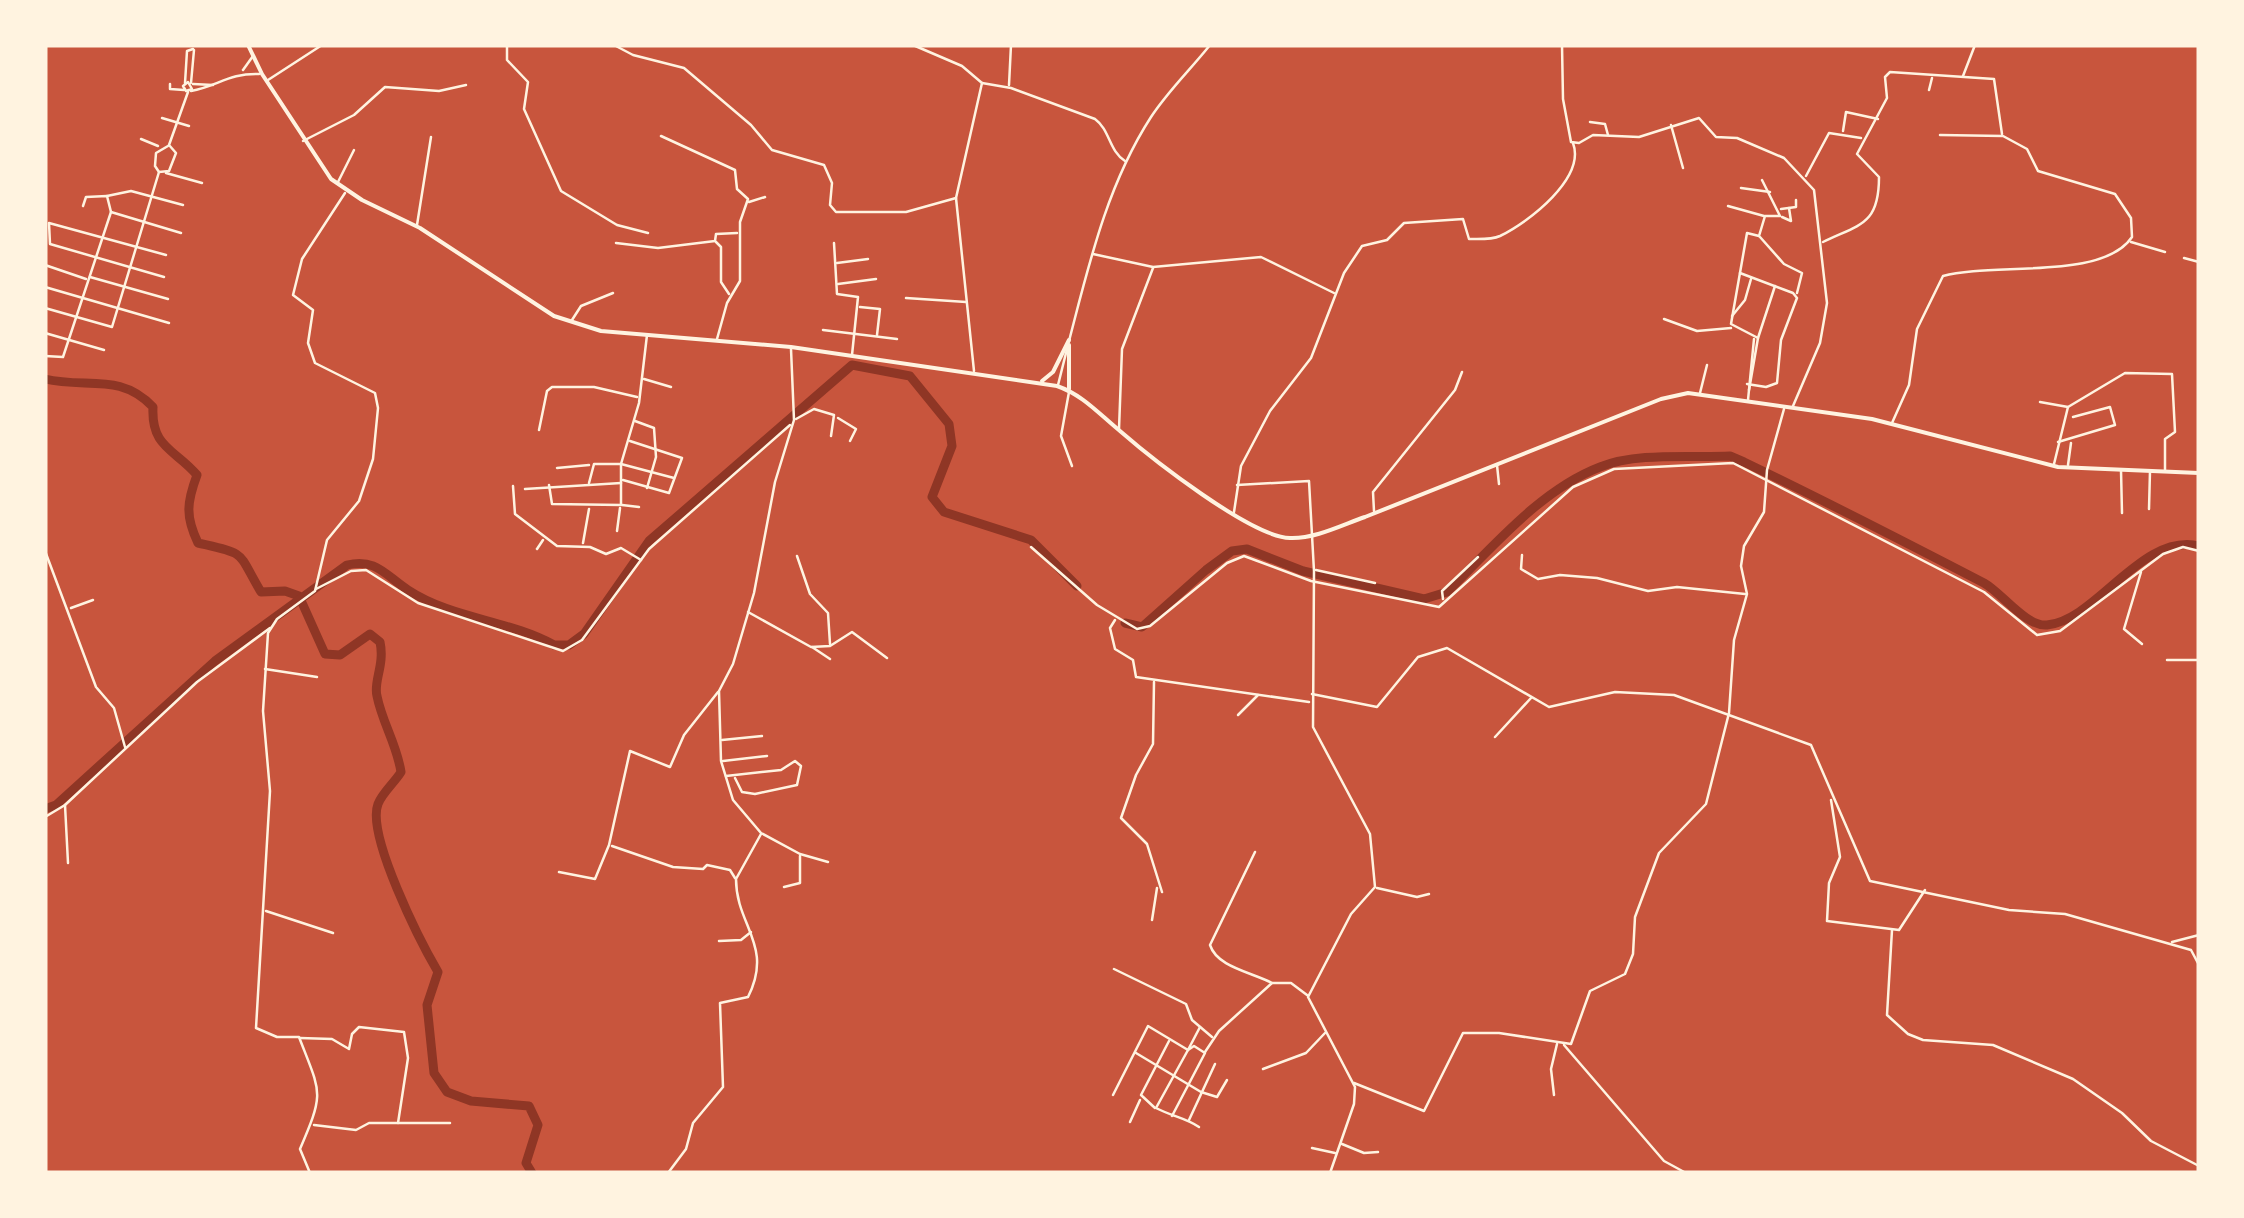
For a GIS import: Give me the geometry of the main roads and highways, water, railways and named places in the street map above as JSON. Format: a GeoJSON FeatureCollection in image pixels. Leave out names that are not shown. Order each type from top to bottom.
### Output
{"type":"FeatureCollection","features":[{"type":"Feature","properties":{"kind":"main road"},"geometry":{"type":"LineString","coordinates":[[248,45],[318,165],[337,184],[417,227],[510,290],[571,322],[601,331],[852,355],[1058,386],[1070,390],[1119,431],[1274,536],[1311,535],[1661,399],[1700,392],[1892,423],[2054,466],[2199,474]]}},
{"type":"Feature","properties":{"kind":"main road"},"geometry":{"type":"LineString","coordinates":[[1040,383],[1053,372],[1069,340],[1066,372],[1070,390]]}},
{"type":"Feature","properties":{"kind":"waterway"},"geometry":{"type":"LineString","coordinates":[[45,809],[56,805],[215,661],[347,565],[373,566],[425,600],[554,645],[569,645],[584,634],[649,541],[852,365],[910,376],[949,424],[952,446],[932,497],[944,512],[1031,540],[1077,586]]}},
{"type":"Feature","properties":{"kind":"waterway"},"geometry":{"type":"LineString","coordinates":[[45,379],[115,385],[141,396],[153,407],[160,440],[197,475],[189,509],[198,543],[239,556],[261,592],[285,591],[299,596],[325,654],[340,655],[370,634],[380,642],[377,696],[401,772],[380,800],[376,819],[397,889],[438,972],[427,1005],[434,1073],[447,1092],[471,1101],[529,1106],[538,1125],[526,1163],[532,1173]]}},
{"type":"Feature","properties":{"kind":"waterway"},"geometry":{"type":"LineString","coordinates":[[1125,623],[1142,627],[1206,570],[1232,551],[1247,549],[1303,571],[1424,599],[1447,592],[1518,522],[1557,490],[1600,467],[1647,457],[1730,456],[1984,583],[2039,624],[2065,620],[2158,552],[2178,545],[2199,546]]}}]}
